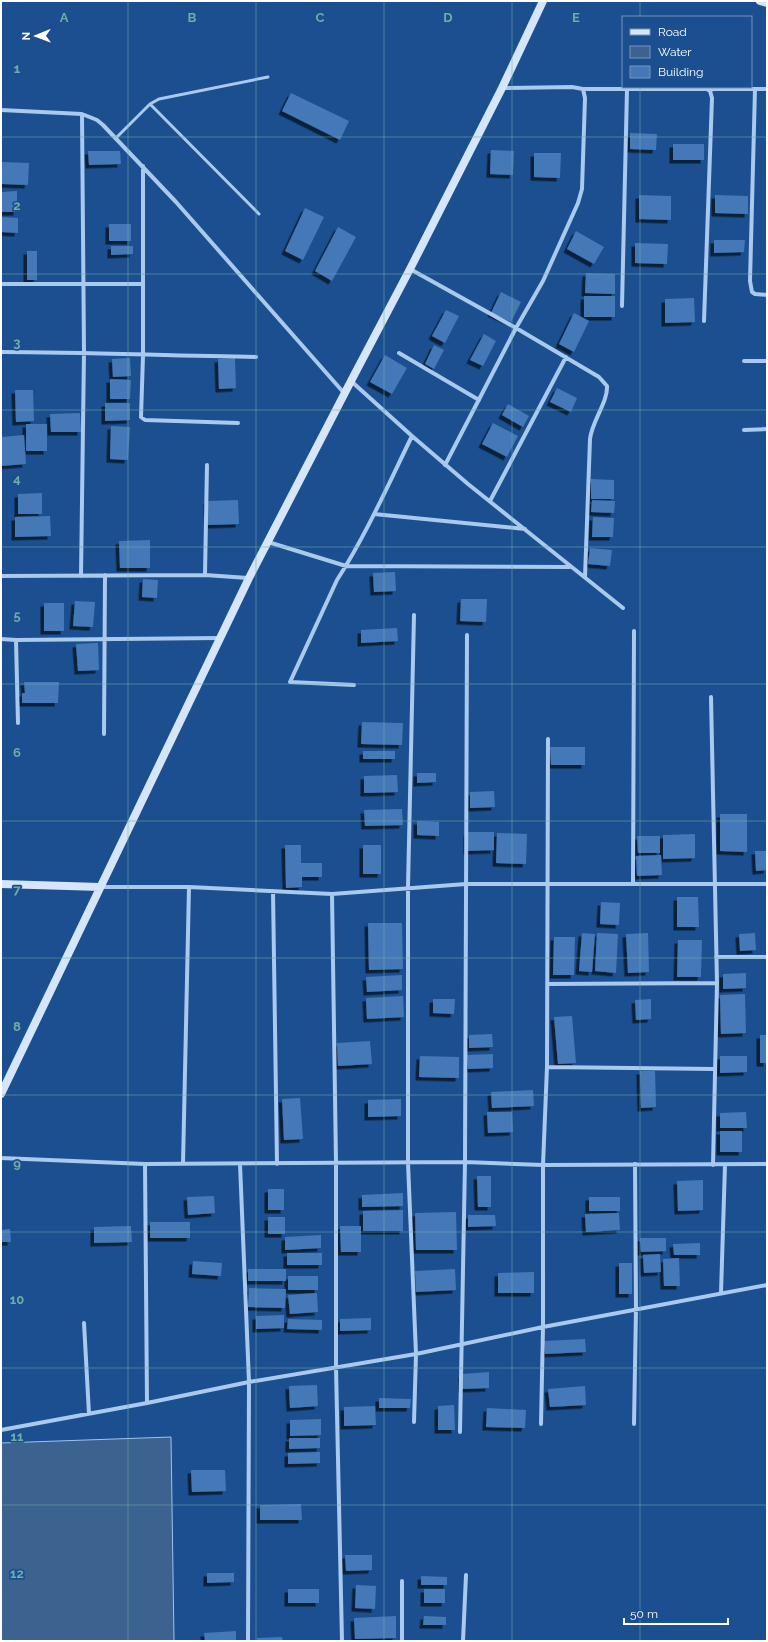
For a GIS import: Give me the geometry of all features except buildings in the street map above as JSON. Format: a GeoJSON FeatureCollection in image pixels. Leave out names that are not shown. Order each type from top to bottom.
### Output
{"type":"FeatureCollection","features":[{"type":"Feature","properties":{"kind":"street"},"geometry":{"type":"LineString","coordinates":[[1,1094],[249,578],[410,270],[502,88],[543,1]]}},
{"type":"Feature","properties":{"kind":"street"},"geometry":{"type":"LineString","coordinates":[[760,1],[767,3]]}},
{"type":"Feature","properties":{"kind":"street"},"geometry":{"type":"LineString","coordinates":[[502,88],[572,87],[582,89],[767,89]]}},
{"type":"Feature","properties":{"kind":"street"},"geometry":{"type":"LineString","coordinates":[[445,465],[542,281],[578,203],[581,194],[585,98],[582,89]]}},
{"type":"Feature","properties":{"kind":"street"},"geometry":{"type":"LineString","coordinates":[[622,306],[627,89]]}},
{"type":"Feature","properties":{"kind":"street"},"geometry":{"type":"LineString","coordinates":[[754,89],[750,281],[752,292],[755,294],[767,295]]}},
{"type":"Feature","properties":{"kind":"street"},"geometry":{"type":"LineString","coordinates":[[704,321],[712,98],[709,90]]}},
{"type":"Feature","properties":{"kind":"street"},"geometry":{"type":"LineString","coordinates":[[1,110],[82,114],[97,120],[142,166],[344,394]]}},
{"type":"Feature","properties":{"kind":"street"},"geometry":{"type":"LineString","coordinates":[[81,576],[84,352],[82,114]]}},
{"type":"Feature","properties":{"kind":"street"},"geometry":{"type":"LineString","coordinates":[[142,166],[143,356],[141,417],[142,419],[238,423]]}},
{"type":"Feature","properties":{"kind":"street"},"geometry":{"type":"LineString","coordinates":[[410,270],[516,328],[599,376],[607,386],[605,396],[593,423],[590,438],[585,577]]}},
{"type":"Feature","properties":{"kind":"street"},"geometry":{"type":"LineString","coordinates":[[1,284],[142,284]]}},
{"type":"Feature","properties":{"kind":"street"},"geometry":{"type":"LineString","coordinates":[[1,352],[84,352],[143,356],[256,357]]}},
{"type":"Feature","properties":{"kind":"street"},"geometry":{"type":"LineString","coordinates":[[399,353],[479,400]]}},
{"type":"Feature","properties":{"kind":"street"},"geometry":{"type":"LineString","coordinates":[[490,501],[566,357]]}},
{"type":"Feature","properties":{"kind":"street"},"geometry":{"type":"LineString","coordinates":[[744,361],[767,361]]}},
{"type":"Feature","properties":{"kind":"street"},"geometry":{"type":"LineString","coordinates":[[351,381],[445,465],[623,608]]}},
{"type":"Feature","properties":{"kind":"street"},"geometry":{"type":"LineString","coordinates":[[744,430],[767,429]]}},
{"type":"Feature","properties":{"kind":"street"},"geometry":{"type":"LineString","coordinates":[[354,685],[290,682],[337,580],[374,514],[412,436]]}},
{"type":"Feature","properties":{"kind":"street"},"geometry":{"type":"LineString","coordinates":[[206,575],[207,465]]}},
{"type":"Feature","properties":{"kind":"street"},"geometry":{"type":"LineString","coordinates":[[374,514],[525,529]]}},
{"type":"Feature","properties":{"kind":"street"},"geometry":{"type":"LineString","coordinates":[[268,542],[346,566],[571,567]]}},
{"type":"Feature","properties":{"kind":"street"},"geometry":{"type":"LineString","coordinates":[[104,734],[105,575]]}},
{"type":"Feature","properties":{"kind":"street"},"geometry":{"type":"LineString","coordinates":[[1,576],[206,575],[249,578]]}},
{"type":"Feature","properties":{"kind":"street"},"geometry":{"type":"LineString","coordinates":[[414,615],[408,887],[408,1163],[416,1354],[414,1422]]}},
{"type":"Feature","properties":{"kind":"street"},"geometry":{"type":"LineString","coordinates":[[633,884],[634,631]]}},
{"type":"Feature","properties":{"kind":"street"},"geometry":{"type":"LineString","coordinates":[[460,1432],[465,1162],[467,636]]}},
{"type":"Feature","properties":{"kind":"street"},"geometry":{"type":"LineString","coordinates":[[1,639],[220,638]]}},
{"type":"Feature","properties":{"kind":"street"},"geometry":{"type":"LineString","coordinates":[[16,640],[18,723]]}},
{"type":"Feature","properties":{"kind":"street"},"geometry":{"type":"LineString","coordinates":[[711,697],[717,983],[713,1165]]}},
{"type":"Feature","properties":{"kind":"street"},"geometry":{"type":"LineString","coordinates":[[541,1424],[543,1327],[543,1164],[547,1067],[548,984],[548,740]]}},
{"type":"Feature","properties":{"kind":"street"},"geometry":{"type":"LineString","coordinates":[[1,884],[100,887],[190,887],[332,894],[408,887],[466,884],[767,884]]}},
{"type":"Feature","properties":{"kind":"street"},"geometry":{"type":"LineString","coordinates":[[183,1164],[190,887]]}},
{"type":"Feature","properties":{"kind":"street"},"geometry":{"type":"LineString","coordinates":[[272,891],[277,1164]]}},
{"type":"Feature","properties":{"kind":"street"},"geometry":{"type":"LineString","coordinates":[[332,894],[336,1162],[336,1368],[342,1641]]}},
{"type":"Feature","properties":{"kind":"street"},"geometry":{"type":"LineString","coordinates":[[716,957],[767,957]]}},
{"type":"Feature","properties":{"kind":"street"},"geometry":{"type":"LineString","coordinates":[[548,984],[717,983]]}},
{"type":"Feature","properties":{"kind":"street"},"geometry":{"type":"LineString","coordinates":[[547,1067],[714,1069]]}},
{"type":"Feature","properties":{"kind":"street"},"geometry":{"type":"LineString","coordinates":[[1,1158],[145,1164],[277,1164],[336,1162],[713,1165],[767,1164]]}},
{"type":"Feature","properties":{"kind":"street"},"geometry":{"type":"LineString","coordinates":[[145,1164],[148,1403]]}},
{"type":"Feature","properties":{"kind":"street"},"geometry":{"type":"LineString","coordinates":[[240,1164],[249,1382],[248,1641]]}},
{"type":"Feature","properties":{"kind":"street"},"geometry":{"type":"LineString","coordinates":[[634,1424],[636,1309],[635,1164]]}},
{"type":"Feature","properties":{"kind":"street"},"geometry":{"type":"LineString","coordinates":[[721,1293],[725,1165]]}},
{"type":"Feature","properties":{"kind":"street"},"geometry":{"type":"LineString","coordinates":[[1,1430],[148,1403],[249,1382],[416,1354],[543,1327],[767,1285]]}},
{"type":"Feature","properties":{"kind":"street"},"geometry":{"type":"LineString","coordinates":[[84,1323],[89,1414]]}},
{"type":"Feature","properties":{"kind":"street"},"geometry":{"type":"LineString","coordinates":[[463,1641],[466,1575]]}},
{"type":"Feature","properties":{"kind":"street"},"geometry":{"type":"LineString","coordinates":[[402,1581],[402,1641]]}},
{"type":"Feature","properties":{"kind":"lane"},"geometry":{"type":"LineString","coordinates":[[116,138],[150,104],[168,96],[268,77]]}},
{"type":"Feature","properties":{"kind":"lane"},"geometry":{"type":"LineString","coordinates":[[150,104],[259,214]]}},
{"type":"Feature","properties":{"kind":"water"},"geometry":{"type":"Polygon","coordinates":[[[171,1437],[174,1641],[1,1641],[1,1443],[171,1437]]]}}]}
